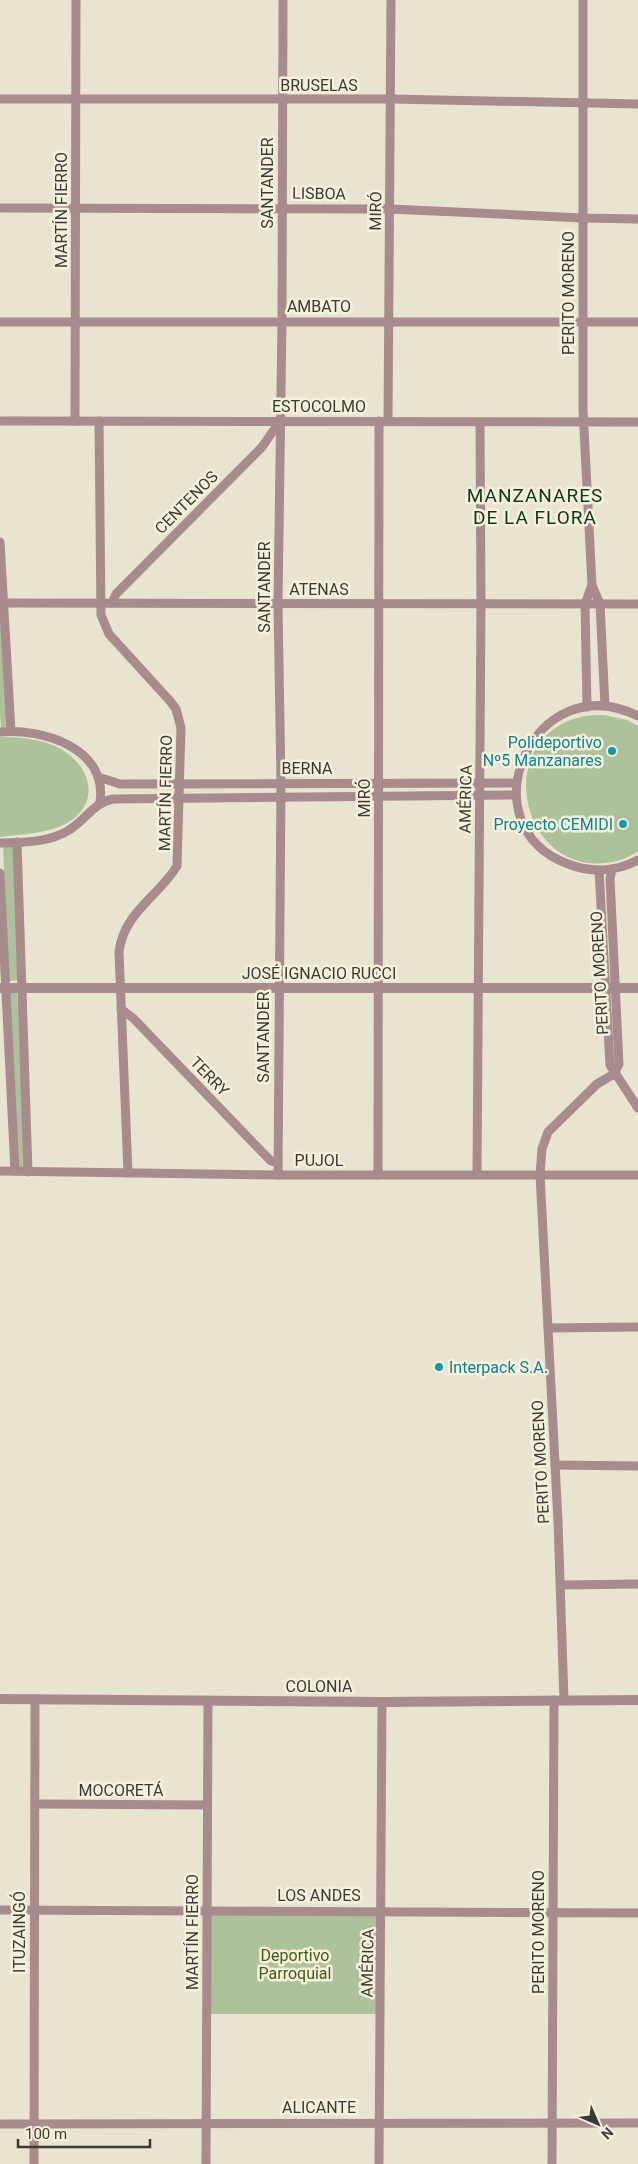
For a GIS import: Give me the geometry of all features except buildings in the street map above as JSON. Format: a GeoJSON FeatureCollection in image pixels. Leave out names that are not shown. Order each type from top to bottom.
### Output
{"type":"FeatureCollection","features":[{"type":"Feature","properties":{"kind":"street","name":"MARTÍN FIERRO"},"geometry":{"type":"LineString","coordinates":[[75,421],[76,0]]}},
{"type":"Feature","properties":{"kind":"street","name":"SANTANDER"},"geometry":{"type":"LineString","coordinates":[[278,1175],[281,783],[278,604],[282,320],[283,0]]}},
{"type":"Feature","properties":{"kind":"street","name":"MIRÓ"},"geometry":{"type":"LineString","coordinates":[[378,1175],[380,605],[384,421],[389,321],[392,99],[391,0]]}},
{"type":"Feature","properties":{"kind":"street","name":"PERITO MORENO"},"geometry":{"type":"LineString","coordinates":[[583,0],[583,410],[592,585],[600,604],[604,706]]}},
{"type":"Feature","properties":{"kind":"street","name":"BRUSELAS"},"geometry":{"type":"LineString","coordinates":[[0,99],[392,99],[638,104]]}},
{"type":"Feature","properties":{"kind":"street","name":"LISBOA"},"geometry":{"type":"LineString","coordinates":[[0,208],[282,207],[390,209],[582,218],[638,218]]}},
{"type":"Feature","properties":{"kind":"street","name":"AMBATO"},"geometry":{"type":"LineString","coordinates":[[0,322],[282,320],[638,322]]}},
{"type":"Feature","properties":{"kind":"street","name":"ESTOCOLMO"},"geometry":{"type":"LineString","coordinates":[[0,421],[638,422]]}},
{"type":"Feature","properties":{"kind":"street","name":"MARTÍN FIERRO"},"geometry":{"type":"LineString","coordinates":[[99,421],[101,615],[109,634],[176,709],[181,728],[178,866],[142,904],[127,925],[120,944],[119,987],[128,1173]]}},
{"type":"Feature","properties":{"kind":"street","name":"CENTENOS"},"geometry":{"type":"LineString","coordinates":[[112,603],[116,594],[262,446],[280,421]]}},
{"type":"Feature","properties":{"kind":"street","name":"AMÉRICA"},"geometry":{"type":"LineString","coordinates":[[477,1175],[482,604],[480,423]]}},
{"type":"Feature","properties":{"kind":"street"},"geometry":{"type":"LineString","coordinates":[[262,446],[271,445],[280,448]]}},
{"type":"Feature","properties":{"kind":"street"},"geometry":{"type":"LineString","coordinates":[[0,542],[2,603],[11,731]]}},
{"type":"Feature","properties":{"kind":"street","name":"PERITO MORENO"},"geometry":{"type":"LineString","coordinates":[[587,707],[585,604],[592,585]]}},
{"type":"Feature","properties":{"kind":"street","name":"ATENAS"},"geometry":{"type":"LineString","coordinates":[[2,603],[638,604]]}},
{"type":"Feature","properties":{"kind":"street"},"geometry":{"type":"LineString","coordinates":[[638,716],[617,708],[604,706],[587,707],[563,714],[534,737],[522,759],[516,783],[516,795],[522,819],[531,835],[543,849],[569,865],[599,870],[612,869],[638,860]]}},
{"type":"Feature","properties":{"kind":"street"},"geometry":{"type":"LineString","coordinates":[[0,732],[11,731],[39,734],[64,742],[81,754],[98,777],[101,786],[100,802],[78,824],[62,834],[34,841],[0,843]]}},
{"type":"Feature","properties":{"kind":"street","name":"BERNA"},"geometry":{"type":"LineString","coordinates":[[98,777],[120,784],[516,783]]}},
{"type":"Feature","properties":{"kind":"street","name":"BERNA"},"geometry":{"type":"LineString","coordinates":[[100,802],[113,799],[180,797],[516,795]]}},
{"type":"Feature","properties":{"kind":"street"},"geometry":{"type":"LineString","coordinates":[[16,842],[28,1172]]}},
{"type":"Feature","properties":{"kind":"street","name":"PERITO MORENO"},"geometry":{"type":"LineString","coordinates":[[609,988],[610,879],[612,869]]}},
{"type":"Feature","properties":{"kind":"street","name":"PERITO MORENO"},"geometry":{"type":"LineString","coordinates":[[552,2164],[560,1585],[540,1174],[542,1149],[548,1132],[597,1084],[614,1074],[619,1064],[609,988],[599,870]]}},
{"type":"Feature","properties":{"kind":"street"},"geometry":{"type":"LineString","coordinates":[[0,873],[3,988],[15,1171]]}},
{"type":"Feature","properties":{"kind":"street","name":"JOSÉ IGNACIO RUCCI"},"geometry":{"type":"LineString","coordinates":[[3,988],[638,988]]}},
{"type":"Feature","properties":{"kind":"street","name":"TERRY"},"geometry":{"type":"LineString","coordinates":[[120,1008],[133,1018],[271,1161],[278,1163]]}},
{"type":"Feature","properties":{"kind":"street"},"geometry":{"type":"LineString","coordinates":[[614,1074],[625,1086],[638,1108]]}},
{"type":"Feature","properties":{"kind":"street","name":"PUJOL"},"geometry":{"type":"LineString","coordinates":[[0,1171],[278,1175],[638,1175]]}},
{"type":"Feature","properties":{"kind":"street"},"geometry":{"type":"LineString","coordinates":[[548,1328],[638,1327]]}},
{"type":"Feature","properties":{"kind":"street"},"geometry":{"type":"LineString","coordinates":[[555,1466],[638,1466]]}},
{"type":"Feature","properties":{"kind":"street"},"geometry":{"type":"LineString","coordinates":[[560,1585],[638,1584]]}},
{"type":"Feature","properties":{"kind":"street","name":"COLONIA"},"geometry":{"type":"LineString","coordinates":[[0,1699],[382,1702],[638,1700]]}},
{"type":"Feature","properties":{"kind":"street","name":"ITUZAINGÓ"},"geometry":{"type":"LineString","coordinates":[[34,2164],[35,1700]]}},
{"type":"Feature","properties":{"kind":"street","name":"MARTÍN FIERRO"},"geometry":{"type":"LineString","coordinates":[[206,2164],[208,1700]]}},
{"type":"Feature","properties":{"kind":"street","name":"AMÉRICA"},"geometry":{"type":"LineString","coordinates":[[379,2164],[383,1911],[382,1702]]}},
{"type":"Feature","properties":{"kind":"street","name":"MOCORETÁ"},"geometry":{"type":"LineString","coordinates":[[35,1804],[207,1805]]}},
{"type":"Feature","properties":{"kind":"street","name":"LOS ANDES"},"geometry":{"type":"LineString","coordinates":[[0,1910],[638,1913]]}},
{"type":"Feature","properties":{"kind":"street","name":"ALICANTE"},"geometry":{"type":"LineString","coordinates":[[0,2124],[638,2123]]}},
{"type":"Feature","properties":{"kind":"green space"},"geometry":{"type":"Polygon","coordinates":[[[0,607],[7,727],[1,728],[0,713],[0,607]]]}},
{"type":"Feature","properties":{"kind":"green space"},"geometry":{"type":"Polygon","coordinates":[[[604,715],[627,720],[638,726],[638,852],[617,861],[584,862],[558,851],[539,831],[528,806],[526,778],[534,752],[552,730],[581,717],[604,715]]]}},
{"type":"Feature","properties":{"kind":"green space"},"geometry":{"type":"Polygon","coordinates":[[[0,737],[23,738],[52,745],[70,755],[79,764],[88,784],[88,795],[85,805],[78,815],[59,827],[34,833],[0,837],[0,737]]]}},
{"type":"Feature","properties":{"kind":"green space"},"geometry":{"type":"Polygon","coordinates":[[[14,845],[19,980],[9,981],[3,846],[14,845]]]}},
{"type":"Feature","properties":{"kind":"green space"},"geometry":{"type":"Polygon","coordinates":[[[10,993],[17,993],[26,1167],[18,1168],[10,993]]]}},
{"type":"Feature","properties":{"kind":"green space","name":"Deportivo Parroquial"},"geometry":{"type":"Polygon","coordinates":[[[209,1914],[381,1914],[380,2014],[209,2014],[209,1914]]]}},
{"type":"Feature","properties":{"kind":"place","name":"Polideportivo Nº5 Manzanares"},"geometry":{"type":"Point","coordinates":[612,751]}},
{"type":"Feature","properties":{"kind":"place","name":"Proyecto CEMIDI"},"geometry":{"type":"Point","coordinates":[623,824]}},
{"type":"Feature","properties":{"kind":"place","name":"Interpack S.A."},"geometry":{"type":"Point","coordinates":[439,1367]}},
{"type":"Feature","properties":{"kind":"district","name":"MANZANARES DE LA FLORA"},"geometry":{"type":"Point","coordinates":[535,506]}}]}
